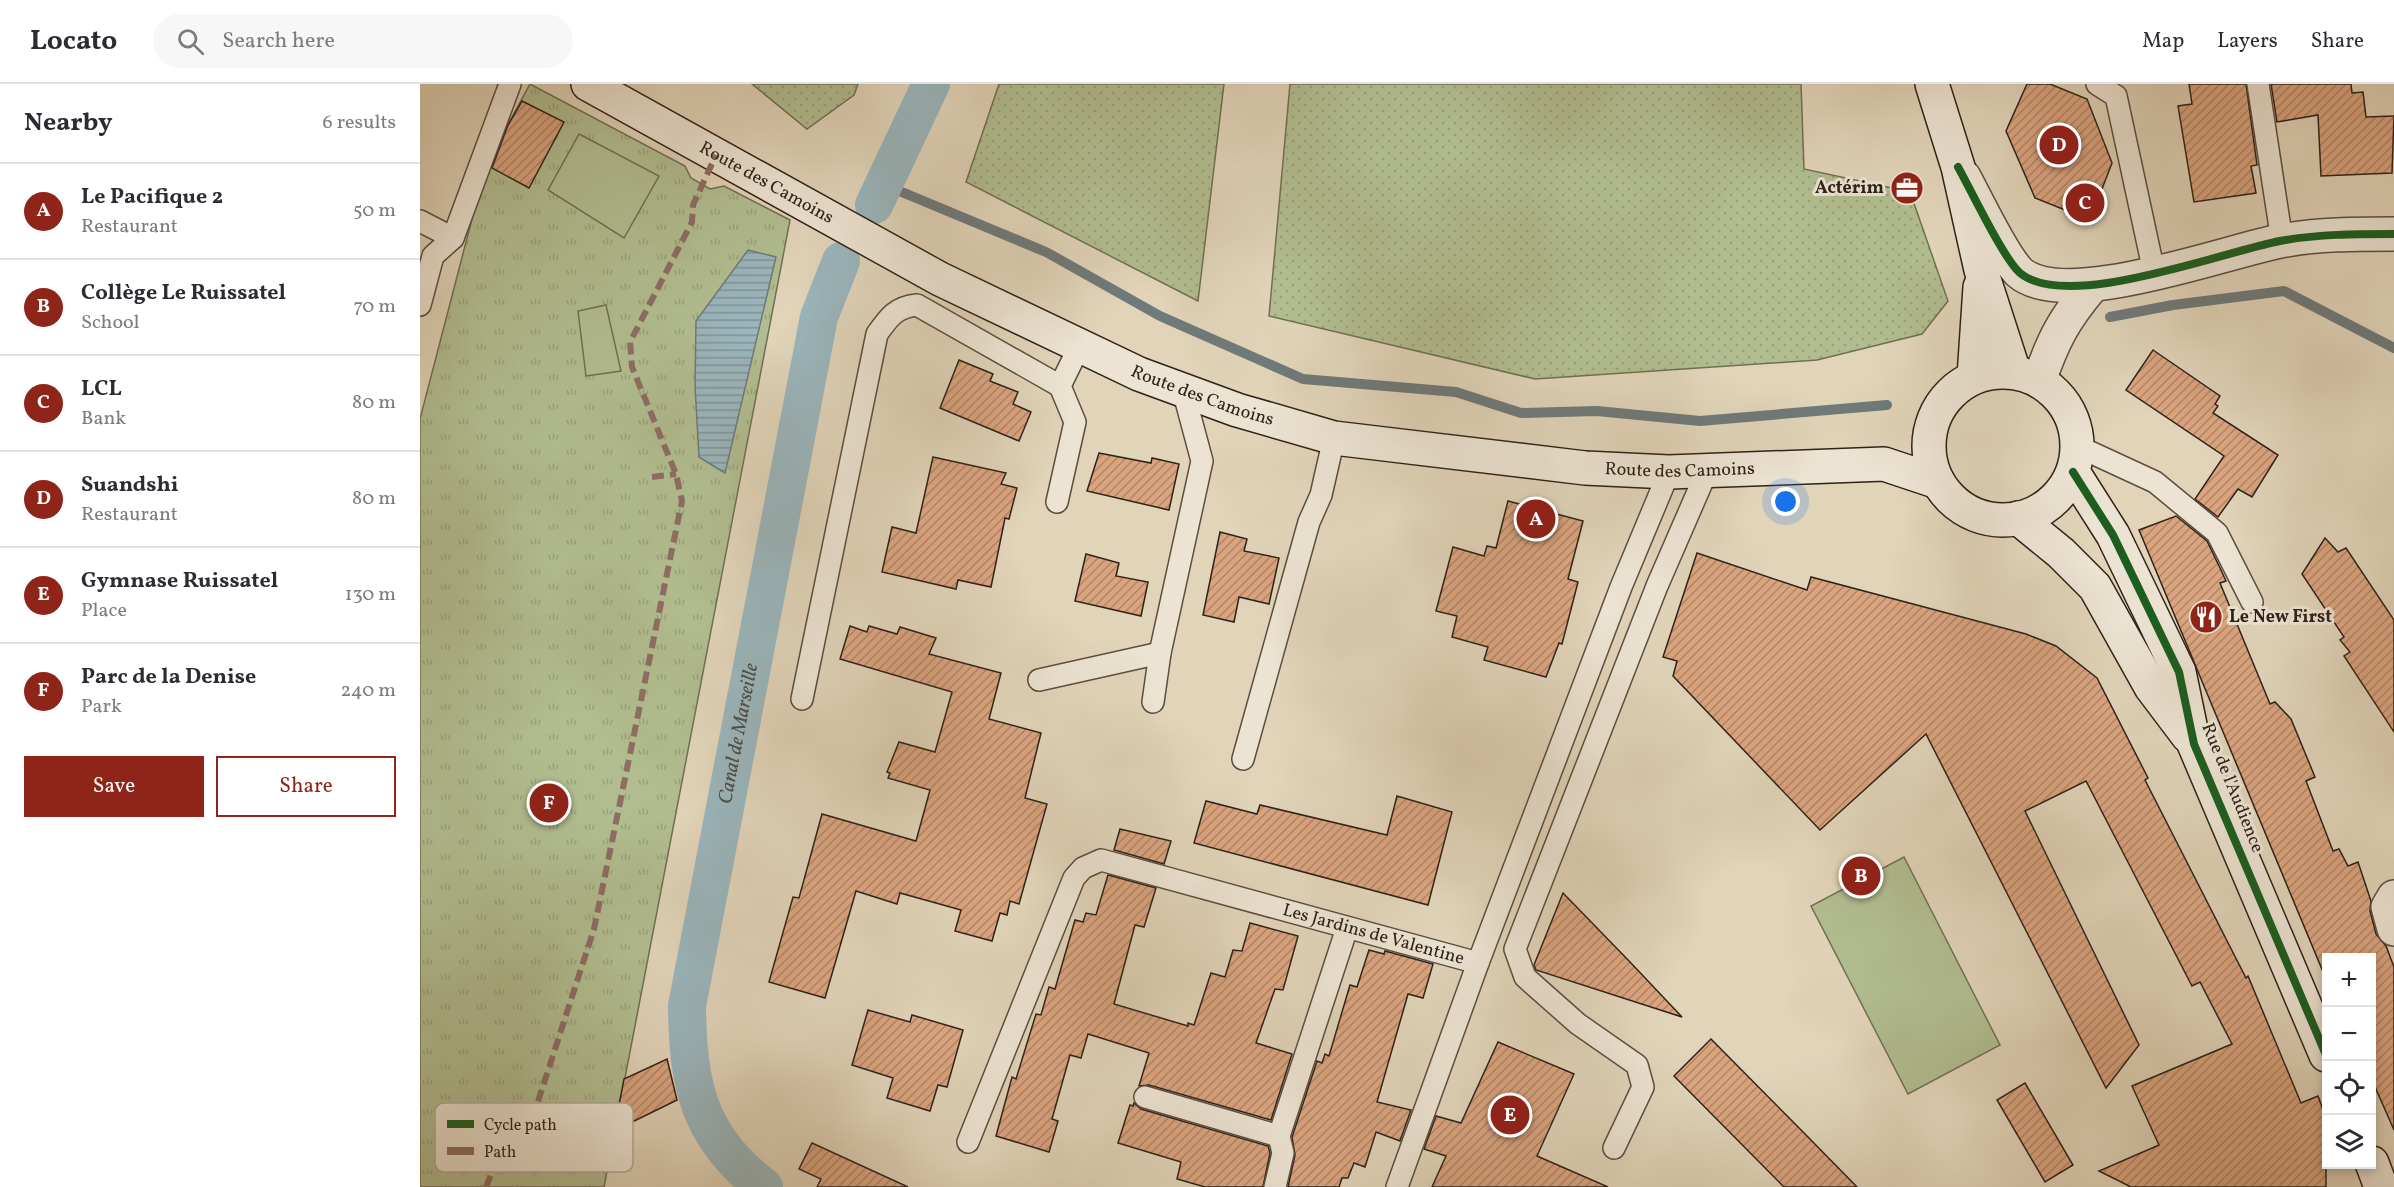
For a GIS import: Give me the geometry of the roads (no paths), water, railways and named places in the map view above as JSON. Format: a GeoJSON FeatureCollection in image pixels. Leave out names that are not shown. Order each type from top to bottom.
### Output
{"type":"FeatureCollection","features":[{"type":"Feature","properties":{"kind":"main road","name":"Route des Camoins"},"geometry":{"type":"LineString","coordinates":[[588,84],[940,279],[1139,374],[1236,410],[1334,438],[1585,468],[1670,472],[1884,464],[1938,482]]}},
{"type":"Feature","properties":{"kind":"main road"},"geometry":{"type":"LineString","coordinates":[[1939,88],[1981,270],[2027,376]]}},
{"type":"Feature","properties":{"kind":"main road"},"geometry":{"type":"LineString","coordinates":[[1958,167],[2009,259],[2020,273],[2043,285],[2092,286],[2282,241],[2394,234]]}},
{"type":"Feature","properties":{"kind":"main road"},"geometry":{"type":"LineString","coordinates":[[1974,377],[1981,270]]}},
{"type":"Feature","properties":{"kind":"main road"},"geometry":{"type":"LineString","coordinates":[[2027,376],[2050,349],[2066,317],[2092,286]]}},
{"type":"Feature","properties":{"kind":"main road"},"geometry":{"type":"LineString","coordinates":[[1994,372],[2027,376],[2059,398],[2073,420],[2075,459],[2052,502],[2036,512],[2018,518],[1999,520],[1981,516],[1964,509],[1949,497],[1938,482],[1931,465],[1929,435],[1937,411],[1952,391],[1974,377],[1994,372]]}},
{"type":"Feature","properties":{"kind":"main road"},"geometry":{"type":"LineString","coordinates":[[1884,464],[1929,435]]}},
{"type":"Feature","properties":{"kind":"main road","name":"Rue de l'Audience"},"geometry":{"type":"LineString","coordinates":[[2075,459],[2179,672],[2194,744],[2322,1046]]}},
{"type":"Feature","properties":{"kind":"main road","name":"Rue de l'Audience"},"geometry":{"type":"LineString","coordinates":[[2018,518],[2061,552],[2095,587],[2151,687],[2194,744]]}},
{"type":"Feature","properties":{"kind":"main road"},"geometry":{"type":"LineString","coordinates":[[2394,897],[2388,907],[2394,929]]}},
{"type":"Feature","properties":{"kind":"main road"},"geometry":{"type":"LineString","coordinates":[[2374,1169],[2381,1187]]}},
{"type":"Feature","properties":{"kind":"lane"},"geometry":{"type":"LineString","coordinates":[[420,305],[433,256],[453,238],[510,84]]}},
{"type":"Feature","properties":{"kind":"lane"},"geometry":{"type":"LineString","coordinates":[[2097,84],[2116,96],[2154,272]]}},
{"type":"Feature","properties":{"kind":"lane"},"geometry":{"type":"LineString","coordinates":[[2258,84],[2282,241]]}},
{"type":"Feature","properties":{"kind":"lane"},"geometry":{"type":"LineString","coordinates":[[420,221],[453,238]]}},
{"type":"Feature","properties":{"kind":"lane"},"geometry":{"type":"LineString","coordinates":[[802,699],[877,334],[890,314],[903,306],[917,305],[1060,386],[1075,423],[1057,502]]}},
{"type":"Feature","properties":{"kind":"lane"},"geometry":{"type":"LineString","coordinates":[[1060,386],[1080,345]]}},
{"type":"Feature","properties":{"kind":"lane"},"geometry":{"type":"LineString","coordinates":[[1153,702],[1160,653],[1202,461],[1183,390]]}},
{"type":"Feature","properties":{"kind":"lane"},"geometry":{"type":"LineString","coordinates":[[1243,759],[1309,522],[1322,495],[1334,438]]}},
{"type":"Feature","properties":{"kind":"lane"},"geometry":{"type":"LineString","coordinates":[[2075,459],[2155,482],[2217,533],[2252,602]]}},
{"type":"Feature","properties":{"kind":"lane"},"geometry":{"type":"LineString","coordinates":[[1614,1148],[1643,1087],[1637,1065],[1578,1024],[1526,976],[1515,949],[1640,630],[1707,471]]}},
{"type":"Feature","properties":{"kind":"lane","name":"Les Jardins de Valentine"},"geometry":{"type":"LineString","coordinates":[[968,1142],[1074,878],[1083,868],[1101,860],[1478,963],[1621,587],[1670,472]]}},
{"type":"Feature","properties":{"kind":"lane"},"geometry":{"type":"LineString","coordinates":[[1039,680],[1160,653]]}},
{"type":"Feature","properties":{"kind":"lane"},"geometry":{"type":"LineString","coordinates":[[1275,1187],[1283,1153],[1279,1136],[1347,928]]}},
{"type":"Feature","properties":{"kind":"lane"},"geometry":{"type":"LineString","coordinates":[[1397,1187],[1478,963]]}},
{"type":"Feature","properties":{"kind":"lane"},"geometry":{"type":"LineString","coordinates":[[1145,1097],[1279,1136]]}},
{"type":"Feature","properties":{"kind":"water"},"geometry":{"type":"Polygon","coordinates":[[[748,250],[776,257],[725,473],[699,457],[695,386],[696,321],[748,250]]]}},
{"type":"Feature","properties":{"kind":"waterway","name":"Canal de Marseille"},"geometry":{"type":"LineString","coordinates":[[874,205],[931,84]]}},
{"type":"Feature","properties":{"kind":"waterway"},"geometry":{"type":"LineString","coordinates":[[897,190],[1046,252],[1160,316],[1303,379],[1456,392],[1521,413],[1597,411],[1700,421],[1887,405]]}},
{"type":"Feature","properties":{"kind":"waterway","name":"Canal de Marseille"},"geometry":{"type":"LineString","coordinates":[[764,1187],[724,1149],[701,1107],[690,1061],[687,1006],[819,317],[841,261]]}},
{"type":"Feature","properties":{"kind":"waterway"},"geometry":{"type":"LineString","coordinates":[[2110,317],[2173,305],[2284,291],[2394,348]]}},
{"type":"Feature","properties":{"kind":"place","name":"Suandshi"},"geometry":{"type":"Point","coordinates":[2059,145]}},
{"type":"Feature","properties":{"kind":"place","name":"Actérim"},"geometry":{"type":"Point","coordinates":[1907,188]}},
{"type":"Feature","properties":{"kind":"place","name":"LCL"},"geometry":{"type":"Point","coordinates":[2085,203]}},
{"type":"Feature","properties":{"kind":"place","name":"Le Pacifique 2"},"geometry":{"type":"Point","coordinates":[1536,519]}},
{"type":"Feature","properties":{"kind":"place","name":"Le New First"},"geometry":{"type":"Point","coordinates":[2206,617]}},
{"type":"Feature","properties":{"kind":"place","name":"Parc de la Denise"},"geometry":{"type":"Point","coordinates":[549,803]}},
{"type":"Feature","properties":{"kind":"place","name":"Collège Le Ruissatel"},"geometry":{"type":"Point","coordinates":[1861,876]}},
{"type":"Feature","properties":{"kind":"place","name":"Gymnase Ruissatel"},"geometry":{"type":"Point","coordinates":[1510,1115]}}]}
